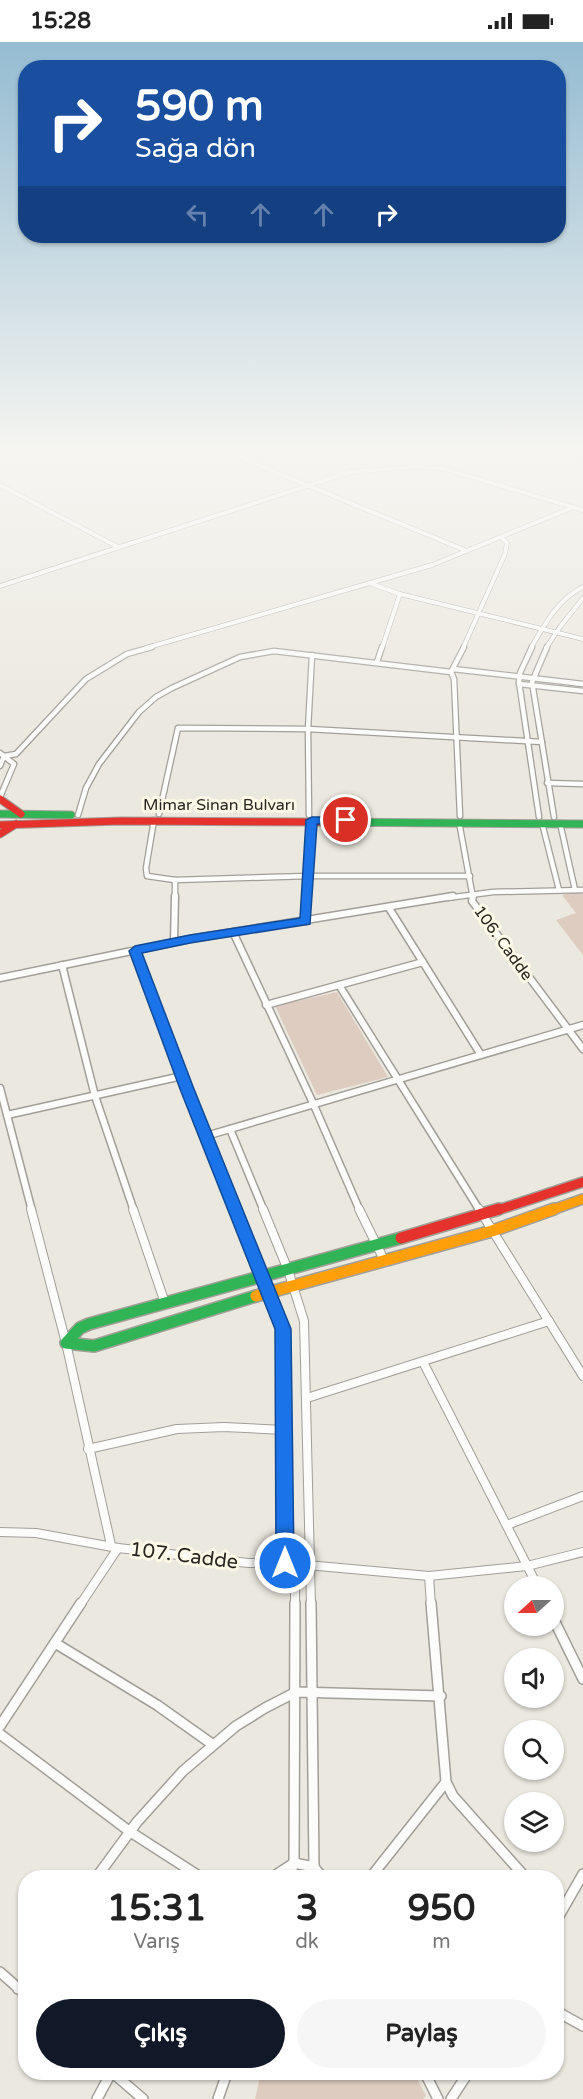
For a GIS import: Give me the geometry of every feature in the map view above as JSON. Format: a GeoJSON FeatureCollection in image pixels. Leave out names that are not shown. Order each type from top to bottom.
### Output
{"type":"FeatureCollection","features":[{"type":"Feature","properties":{"kind":"street"},"geometry":{"type":"LineString","coordinates":[[114,545],[118,547]]}},
{"type":"Feature","properties":{"kind":"street"},"geometry":{"type":"LineString","coordinates":[[0,586],[124,545]]}},
{"type":"Feature","properties":{"kind":"street"},"geometry":{"type":"LineString","coordinates":[[453,545],[468,551]]}},
{"type":"Feature","properties":{"kind":"street"},"geometry":{"type":"LineString","coordinates":[[2,754],[16,754],[86,679],[127,654],[371,584],[432,565],[482,545]]}},
{"type":"Feature","properties":{"kind":"street"},"geometry":{"type":"LineString","coordinates":[[452,670],[506,554],[507,545]]}},
{"type":"Feature","properties":{"kind":"street"},"geometry":{"type":"LineString","coordinates":[[371,584],[400,594],[583,639]]}},
{"type":"Feature","properties":{"kind":"street"},"geometry":{"type":"LineString","coordinates":[[559,890],[540,820],[526,740],[519,681],[520,672],[558,606],[577,589],[583,587]]}},
{"type":"Feature","properties":{"kind":"street"},"geometry":{"type":"LineString","coordinates":[[377,662],[400,594]]}},
{"type":"Feature","properties":{"kind":"street"},"geometry":{"type":"LineString","coordinates":[[575,890],[547,783],[532,685],[556,632],[564,619],[583,598]]}},
{"type":"Feature","properties":{"kind":"street"},"geometry":{"type":"LineString","coordinates":[[78,814],[86,788],[99,764],[131,721],[156,697],[250,654],[274,651],[452,670],[532,685],[583,691]]}},
{"type":"Feature","properties":{"kind":"street"},"geometry":{"type":"LineString","coordinates":[[306,921],[310,818],[308,729],[312,655]]}},
{"type":"Feature","properties":{"kind":"street","name":"106. Cadde"},"geometry":{"type":"LineString","coordinates":[[452,670],[460,819],[472,901],[583,1049]]}},
{"type":"Feature","properties":{"kind":"street"},"geometry":{"type":"LineString","coordinates":[[519,681],[533,679],[583,684]]}},
{"type":"Feature","properties":{"kind":"street"},"geometry":{"type":"LineString","coordinates":[[470,876],[308,876],[175,880],[147,876],[146,868],[156,817],[178,728],[308,729],[542,742]]}},
{"type":"Feature","properties":{"kind":"street"},"geometry":{"type":"LineString","coordinates":[[0,766],[2,754]]}},
{"type":"Feature","properties":{"kind":"street"},"geometry":{"type":"LineString","coordinates":[[0,834],[21,819],[0,798],[14,764],[2,754]]}},
{"type":"Feature","properties":{"kind":"street"},"geometry":{"type":"LineString","coordinates":[[547,783],[583,784]]}},
{"type":"Feature","properties":{"kind":"street","name":"Mimar Sinan Bulvarı"},"geometry":{"type":"LineString","coordinates":[[0,814],[21,819],[156,817],[557,820],[583,817]]}},
{"type":"Feature","properties":{"kind":"street","name":"Mimar Sinan Bulvarı"},"geometry":{"type":"LineString","coordinates":[[0,825],[21,819],[78,814],[156,817]]}},
{"type":"Feature","properties":{"kind":"street","name":"Mimar Sinan Bulvarı"},"geometry":{"type":"LineString","coordinates":[[557,820],[583,824]]}},
{"type":"Feature","properties":{"kind":"street"},"geometry":{"type":"LineString","coordinates":[[174,942],[175,880]]}},
{"type":"Feature","properties":{"kind":"street"},"geometry":{"type":"LineString","coordinates":[[0,978],[174,942],[458,895],[583,890]]}},
{"type":"Feature","properties":{"kind":"street"},"geometry":{"type":"LineString","coordinates":[[389,908],[482,1055]]}},
{"type":"Feature","properties":{"kind":"street"},"geometry":{"type":"LineString","coordinates":[[233,932],[313,1103],[375,1245],[385,1262]]}},
{"type":"Feature","properties":{"kind":"street"},"geometry":{"type":"LineString","coordinates":[[135,951],[182,1076],[264,1276],[283,1329],[285,1563]]}},
{"type":"Feature","properties":{"kind":"street"},"geometry":{"type":"LineString","coordinates":[[266,1005],[423,962]]}},
{"type":"Feature","properties":{"kind":"street"},"geometry":{"type":"LineString","coordinates":[[62,965],[95,1096],[165,1303]]}},
{"type":"Feature","properties":{"kind":"street"},"geometry":{"type":"LineString","coordinates":[[339,985],[583,1376]]}},
{"type":"Feature","properties":{"kind":"street"},"geometry":{"type":"LineString","coordinates":[[206,1136],[583,1025]]}},
{"type":"Feature","properties":{"kind":"street"},"geometry":{"type":"LineString","coordinates":[[6,1115],[182,1076]]}},
{"type":"Feature","properties":{"kind":"street"},"geometry":{"type":"LineString","coordinates":[[0,1088],[66,1344],[88,1449],[115,1547],[0,1726]]}},
{"type":"Feature","properties":{"kind":"street"},"geometry":{"type":"LineString","coordinates":[[230,1129],[288,1270],[304,1321],[308,1566],[313,1693],[314,1868],[294,1863],[283,1870]]}},
{"type":"Feature","properties":{"kind":"street"},"geometry":{"type":"LineString","coordinates":[[66,1344],[80,1328],[89,1324],[482,1215],[583,1182]]}},
{"type":"Feature","properties":{"kind":"street"},"geometry":{"type":"LineString","coordinates":[[66,1344],[94,1346],[292,1284],[385,1262],[492,1231],[583,1198]]}},
{"type":"Feature","properties":{"kind":"street"},"geometry":{"type":"LineString","coordinates":[[307,1398],[549,1321]]}},
{"type":"Feature","properties":{"kind":"street"},"geometry":{"type":"LineString","coordinates":[[423,1362],[532,1576]]}},
{"type":"Feature","properties":{"kind":"street"},"geometry":{"type":"LineString","coordinates":[[88,1449],[177,1429],[224,1427],[284,1430]]}},
{"type":"Feature","properties":{"kind":"street"},"geometry":{"type":"LineString","coordinates":[[507,1525],[583,1496]]}},
{"type":"Feature","properties":{"kind":"street","name":"107. Cadde"},"geometry":{"type":"LineString","coordinates":[[0,1532],[36,1533],[115,1547],[248,1563],[285,1563],[429,1576],[527,1566],[583,1552]]}},
{"type":"Feature","properties":{"kind":"street"},"geometry":{"type":"LineString","coordinates":[[292,1870],[296,1692],[295,1565]]}},
{"type":"Feature","properties":{"kind":"street"},"geometry":{"type":"LineString","coordinates":[[429,1576],[441,1696],[446,1782],[453,1796],[519,1870]]}},
{"type":"Feature","properties":{"kind":"street"},"geometry":{"type":"LineString","coordinates":[[562,1636],[583,1679]]}},
{"type":"Feature","properties":{"kind":"street"},"geometry":{"type":"LineString","coordinates":[[55,1643],[157,1705],[212,1744]]}},
{"type":"Feature","properties":{"kind":"street"},"geometry":{"type":"LineString","coordinates":[[102,1870],[154,1801],[212,1744],[261,1710],[296,1692],[441,1696]]}},
{"type":"Feature","properties":{"kind":"street"},"geometry":{"type":"LineString","coordinates":[[0,1734],[129,1831],[190,1870]]}},
{"type":"Feature","properties":{"kind":"street"},"geometry":{"type":"LineString","coordinates":[[376,1870],[446,1782]]}},
{"type":"Feature","properties":{"kind":"street"},"geometry":{"type":"LineString","coordinates":[[564,1905],[583,1874]]}},
{"type":"Feature","properties":{"kind":"street"},"geometry":{"type":"LineString","coordinates":[[0,1972],[18,1988]]}},
{"type":"Feature","properties":{"kind":"street"},"geometry":{"type":"LineString","coordinates":[[564,2015],[583,2026]]}},
{"type":"Feature","properties":{"kind":"street"},"geometry":{"type":"LineString","coordinates":[[97,2099],[108,2080]]}},
{"type":"Feature","properties":{"kind":"street"},"geometry":{"type":"LineString","coordinates":[[120,2080],[143,2099]]}},
{"type":"Feature","properties":{"kind":"street"},"geometry":{"type":"LineString","coordinates":[[218,2099],[225,2080]]}},
{"type":"Feature","properties":{"kind":"street"},"geometry":{"type":"LineString","coordinates":[[428,2080],[438,2099]]}},
{"type":"Feature","properties":{"kind":"street"},"geometry":{"type":"LineString","coordinates":[[450,2099],[463,2080]]}},
{"type":"Feature","properties":{"kind":"shaded area"},"geometry":{"type":"Polygon","coordinates":[[[578,891],[583,894],[583,955],[556,920],[576,913],[562,895],[578,891]]]}},
{"type":"Feature","properties":{"kind":"shaded area"},"geometry":{"type":"Polygon","coordinates":[[[337,992],[388,1077],[317,1095],[275,1006],[337,992]]]}},
{"type":"Feature","properties":{"kind":"shaded area"},"geometry":{"type":"Polygon","coordinates":[[[259,2080],[418,2080],[426,2096],[423,2099],[255,2099],[259,2080]]]}},
{"type":"Feature","properties":{"kind":"traffic: fast"},"geometry":{"type":"LineString","coordinates":[[0,814],[71,815]]}},
{"type":"Feature","properties":{"kind":"traffic: fast"},"geometry":{"type":"LineString","coordinates":[[321,822],[583,824]]}},
{"type":"Feature","properties":{"kind":"traffic: fast"},"geometry":{"type":"LineString","coordinates":[[256,1296],[94,1346],[66,1343],[80,1328],[89,1324],[401,1238]]}},
{"type":"Feature","properties":{"kind":"traffic: slow"},"geometry":{"type":"LineString","coordinates":[[256,1296],[492,1231],[583,1199]]}},
{"type":"Feature","properties":{"kind":"traffic: jam"},"geometry":{"type":"LineString","coordinates":[[0,799],[21,814]]}},
{"type":"Feature","properties":{"kind":"traffic: jam"},"geometry":{"type":"LineString","coordinates":[[0,825],[120,821],[321,822]]}},
{"type":"Feature","properties":{"kind":"traffic: jam"},"geometry":{"type":"LineString","coordinates":[[0,834],[16,824]]}},
{"type":"Feature","properties":{"kind":"traffic: jam"},"geometry":{"type":"LineString","coordinates":[[401,1238],[482,1215],[583,1182]]}},
{"type":"Feature","properties":{"kind":"route"},"geometry":{"type":"LineString","coordinates":[[285,1563],[283,1329],[264,1276],[187,1089],[135,951],[190,939],[306,921],[312,820],[346,820]]}}]}
